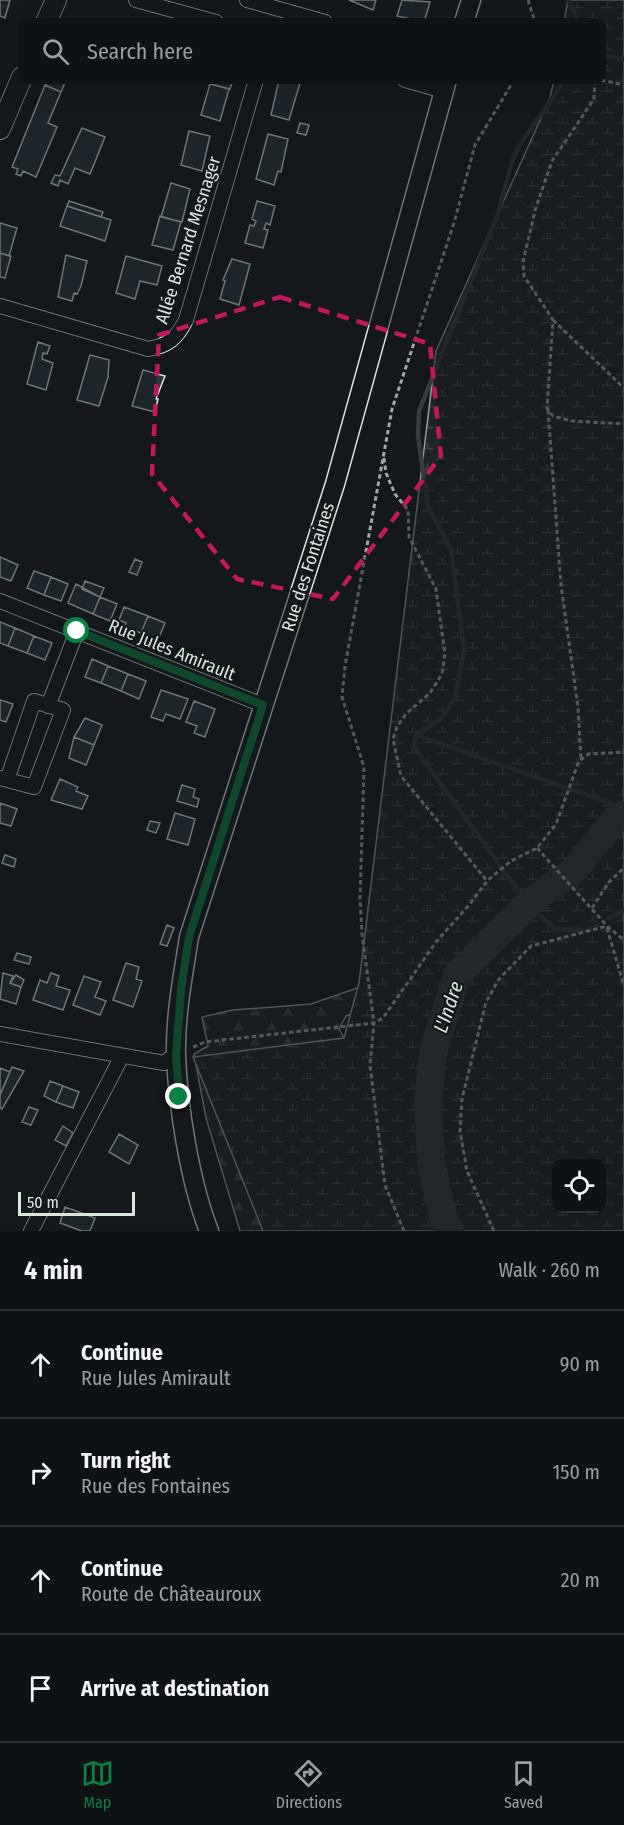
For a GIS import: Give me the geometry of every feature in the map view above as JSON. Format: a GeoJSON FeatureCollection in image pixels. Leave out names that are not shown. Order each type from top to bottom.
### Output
{"type":"FeatureCollection","features":[{"type":"Feature","properties":{"kind":"main road"},"geometry":{"type":"LineString","coordinates":[[48,18],[56,0]]}},
{"type":"Feature","properties":{"kind":"main road"},"geometry":{"type":"LineString","coordinates":[[0,129],[19,84]]}},
{"type":"Feature","properties":{"kind":"street"},"geometry":{"type":"LineString","coordinates":[[136,0],[201,18]]}},
{"type":"Feature","properties":{"kind":"street"},"geometry":{"type":"LineString","coordinates":[[247,0],[276,16],[292,18]]}},
{"type":"Feature","properties":{"kind":"street"},"geometry":{"type":"LineString","coordinates":[[465,18],[471,0]]}},
{"type":"Feature","properties":{"kind":"street","name":"Allée Bernard Mesnager"},"geometry":{"type":"LineString","coordinates":[[0,306],[148,348],[162,346],[178,336],[186,320],[255,84]]}},
{"type":"Feature","properties":{"kind":"street","name":"Rue des Fontaines"},"geometry":{"type":"LineString","coordinates":[[209,1231],[200,1208],[179,1097],[176,1054],[181,990],[189,937],[335,484],[446,85]]}},
{"type":"Feature","properties":{"kind":"street","name":"Rue Jules Amirault"},"geometry":{"type":"LineString","coordinates":[[0,601],[263,705]]}},
{"type":"Feature","properties":{"kind":"street"},"geometry":{"type":"LineString","coordinates":[[48,706],[77,631]]}},
{"type":"Feature","properties":{"kind":"street"},"geometry":{"type":"LineString","coordinates":[[34,701],[48,706],[63,710],[34,787],[3,779],[34,701]]}},
{"type":"Feature","properties":{"kind":"street"},"geometry":{"type":"LineString","coordinates":[[0,1034],[164,1063],[176,1054]]}},
{"type":"Feature","properties":{"kind":"street"},"geometry":{"type":"LineString","coordinates":[[31,1231],[122,1056]]}},
{"type":"Feature","properties":{"kind":"path"},"geometry":{"type":"LineString","coordinates":[[528,0],[534,18]]}},
{"type":"Feature","properties":{"kind":"path"},"geometry":{"type":"LineString","coordinates":[[606,81],[624,86]]}},
{"type":"Feature","properties":{"kind":"path"},"geometry":{"type":"LineString","coordinates":[[404,1231],[385,1185],[370,1065],[374,1023],[360,910],[364,767],[342,697],[345,666],[392,409],[454,223],[475,145],[512,84]]}},
{"type":"Feature","properties":{"kind":"path"},"geometry":{"type":"LineString","coordinates":[[595,84],[594,99],[552,161],[536,207],[526,246],[524,276],[553,320],[624,388]]}},
{"type":"Feature","properties":{"kind":"path"},"geometry":{"type":"LineString","coordinates":[[553,320],[548,408],[561,585],[576,684],[581,760]]}},
{"type":"Feature","properties":{"kind":"path"},"geometry":{"type":"LineString","coordinates":[[548,408],[553,416],[571,421],[624,424]]}},
{"type":"Feature","properties":{"kind":"path"},"geometry":{"type":"LineString","coordinates":[[384,454],[386,473],[395,494],[408,510],[409,537],[436,589],[445,654],[442,674],[430,693],[406,714],[397,727],[393,739],[395,756],[401,776],[487,881]]}},
{"type":"Feature","properties":{"kind":"path"},"geometry":{"type":"LineString","coordinates":[[176,1054],[205,1042],[374,1023],[383,1018],[435,942],[469,905],[487,881],[512,861],[537,848],[556,824],[581,760],[589,754],[624,752]]}},
{"type":"Feature","properties":{"kind":"path"},"geometry":{"type":"LineString","coordinates":[[537,848],[582,896],[607,927],[624,940]]}},
{"type":"Feature","properties":{"kind":"path"},"geometry":{"type":"LineString","coordinates":[[592,908],[609,882],[624,868]]}},
{"type":"Feature","properties":{"kind":"path"},"geometry":{"type":"LineString","coordinates":[[607,927],[624,986]]}},
{"type":"Feature","properties":{"kind":"path"},"geometry":{"type":"LineString","coordinates":[[494,1231],[467,1171],[460,1131],[462,1099],[486,1002],[499,979],[531,946],[607,927]]}},
{"type":"Feature","properties":{"kind":"highlighted area"},"geometry":{"type":"Polygon","coordinates":[[[280,297],[430,344],[441,456],[333,599],[237,579],[152,474],[159,335],[280,297]]]}},
{"type":"Feature","properties":{"kind":"green space"},"geometry":{"type":"Polygon","coordinates":[[[568,0],[624,0],[624,1231],[263,1231],[193,1057],[344,1038],[359,983],[436,351],[550,98],[553,84],[606,84],[606,18],[565,18],[568,0]]]}},
{"type":"Feature","properties":{"kind":"green space"},"geometry":{"type":"Polygon","coordinates":[[[366,985],[372,1008],[346,1016],[339,1029],[347,1043],[413,1231],[240,1231],[206,1118],[194,1054],[208,1046],[202,1017],[233,1010],[311,1004],[366,985]]]}},
{"type":"Feature","properties":{"kind":"building"},"geometry":{"type":"Polygon","coordinates":[[[0,0],[10,0],[5,18],[0,16],[0,0]]]}},
{"type":"Feature","properties":{"kind":"building"},"geometry":{"type":"Polygon","coordinates":[[[349,0],[376,0],[373,10],[349,0]]]}},
{"type":"Feature","properties":{"kind":"building"},"geometry":{"type":"Polygon","coordinates":[[[402,0],[430,2],[425,18],[397,16],[402,0]]]}},
{"type":"Feature","properties":{"kind":"building"},"geometry":{"type":"Polygon","coordinates":[[[46,84],[64,84],[61,92],[46,84]]]}},
{"type":"Feature","properties":{"kind":"building"},"geometry":{"type":"Polygon","coordinates":[[[210,84],[229,89],[220,121],[201,115],[210,84]]]}},
{"type":"Feature","properties":{"kind":"building"},"geometry":{"type":"Polygon","coordinates":[[[211,84],[232,84],[230,89],[211,84]]]}},
{"type":"Feature","properties":{"kind":"building"},"geometry":{"type":"Polygon","coordinates":[[[278,84],[300,84],[289,120],[271,115],[278,84]]]}},
{"type":"Feature","properties":{"kind":"building"},"geometry":{"type":"Polygon","coordinates":[[[45,85],[61,92],[48,123],[57,127],[36,177],[23,171],[21,176],[16,174],[18,169],[12,167],[45,85]]]}},
{"type":"Feature","properties":{"kind":"building"},"geometry":{"type":"Polygon","coordinates":[[[300,123],[309,125],[306,135],[297,133],[300,123]]]}},
{"type":"Feature","properties":{"kind":"building"},"geometry":{"type":"Polygon","coordinates":[[[82,128],[105,137],[90,174],[75,168],[68,184],[60,180],[58,186],[51,183],[55,175],[60,176],[82,128]]]}},
{"type":"Feature","properties":{"kind":"building"},"geometry":{"type":"Polygon","coordinates":[[[189,131],[210,136],[202,171],[181,165],[189,131]]]}},
{"type":"Feature","properties":{"kind":"building"},"geometry":{"type":"Polygon","coordinates":[[[268,134],[288,139],[281,172],[278,171],[274,185],[256,179],[268,134]]]}},
{"type":"Feature","properties":{"kind":"building"},"geometry":{"type":"Polygon","coordinates":[[[171,183],[190,189],[182,222],[161,217],[171,183]]]}},
{"type":"Feature","properties":{"kind":"building"},"geometry":{"type":"Polygon","coordinates":[[[69,201],[103,212],[101,217],[67,206],[69,201]]]}},
{"type":"Feature","properties":{"kind":"building"},"geometry":{"type":"Polygon","coordinates":[[[257,201],[275,206],[270,225],[266,223],[264,229],[268,230],[263,248],[245,243],[250,225],[254,226],[256,221],[252,219],[257,201]]]}},
{"type":"Feature","properties":{"kind":"building"},"geometry":{"type":"Polygon","coordinates":[[[67,206],[111,220],[105,241],[60,226],[67,206]]]}},
{"type":"Feature","properties":{"kind":"building"},"geometry":{"type":"Polygon","coordinates":[[[160,216],[181,222],[173,250],[152,245],[160,216]]]}},
{"type":"Feature","properties":{"kind":"building"},"geometry":{"type":"Polygon","coordinates":[[[0,223],[17,228],[9,256],[0,253],[0,223]]]}},
{"type":"Feature","properties":{"kind":"building"},"geometry":{"type":"Polygon","coordinates":[[[0,253],[11,256],[5,278],[0,277],[0,253]]]}},
{"type":"Feature","properties":{"kind":"building"},"geometry":{"type":"Polygon","coordinates":[[[66,255],[87,261],[81,286],[77,294],[74,293],[72,301],[58,297],[66,255]]]}},
{"type":"Feature","properties":{"kind":"building"},"geometry":{"type":"Polygon","coordinates":[[[126,256],[162,266],[157,285],[140,281],[135,299],[116,293],[126,256]]]}},
{"type":"Feature","properties":{"kind":"building"},"geometry":{"type":"Polygon","coordinates":[[[232,259],[250,264],[239,305],[220,299],[225,281],[223,280],[232,259]]]}},
{"type":"Feature","properties":{"kind":"building"},"geometry":{"type":"Polygon","coordinates":[[[38,342],[50,346],[47,354],[43,353],[42,359],[53,363],[46,390],[27,384],[38,342]]]}},
{"type":"Feature","properties":{"kind":"building"},"geometry":{"type":"Polygon","coordinates":[[[90,355],[109,360],[108,377],[99,406],[77,400],[90,355]]]}},
{"type":"Feature","properties":{"kind":"building"},"geometry":{"type":"Polygon","coordinates":[[[143,370],[165,376],[156,399],[158,399],[155,412],[132,406],[143,370]]]}},
{"type":"Feature","properties":{"kind":"building"},"geometry":{"type":"Polygon","coordinates":[[[0,557],[18,565],[11,581],[0,577],[0,557]]]}},
{"type":"Feature","properties":{"kind":"building"},"geometry":{"type":"Polygon","coordinates":[[[135,559],[142,562],[137,575],[129,572],[135,559]]]}},
{"type":"Feature","properties":{"kind":"building"},"geometry":{"type":"Polygon","coordinates":[[[34,571],[51,577],[44,595],[27,588],[34,571]]]}},
{"type":"Feature","properties":{"kind":"building"},"geometry":{"type":"Polygon","coordinates":[[[51,577],[68,584],[61,601],[44,595],[51,577]]]}},
{"type":"Feature","properties":{"kind":"building"},"geometry":{"type":"Polygon","coordinates":[[[85,581],[104,588],[100,597],[82,589],[85,581]]]}},
{"type":"Feature","properties":{"kind":"building"},"geometry":{"type":"Polygon","coordinates":[[[76,584],[100,597],[93,614],[68,603],[76,584]]]}},
{"type":"Feature","properties":{"kind":"building"},"geometry":{"type":"Polygon","coordinates":[[[100,597],[117,604],[110,621],[93,614],[100,597]]]}},
{"type":"Feature","properties":{"kind":"building"},"geometry":{"type":"Polygon","coordinates":[[[124,607],[148,616],[141,633],[124,627],[126,623],[119,620],[124,607]]]}},
{"type":"Feature","properties":{"kind":"building"},"geometry":{"type":"Polygon","coordinates":[[[148,616],[165,623],[158,640],[141,633],[148,616]]]}},
{"type":"Feature","properties":{"kind":"building"},"geometry":{"type":"Polygon","coordinates":[[[0,622],[15,628],[8,646],[0,643],[0,622]]]}},
{"type":"Feature","properties":{"kind":"building"},"geometry":{"type":"Polygon","coordinates":[[[15,628],[34,636],[27,653],[8,646],[15,628]]]}},
{"type":"Feature","properties":{"kind":"building"},"geometry":{"type":"Polygon","coordinates":[[[34,636],[52,643],[45,660],[27,653],[34,636]]]}},
{"type":"Feature","properties":{"kind":"building"},"geometry":{"type":"Polygon","coordinates":[[[92,659],[108,666],[101,683],[85,677],[92,659]]]}},
{"type":"Feature","properties":{"kind":"building"},"geometry":{"type":"Polygon","coordinates":[[[108,666],[128,674],[121,691],[101,683],[108,666]]]}},
{"type":"Feature","properties":{"kind":"building"},"geometry":{"type":"Polygon","coordinates":[[[128,674],[146,681],[139,699],[121,691],[128,674]]]}},
{"type":"Feature","properties":{"kind":"building"},"geometry":{"type":"Polygon","coordinates":[[[161,690],[188,699],[180,719],[166,714],[163,721],[151,717],[161,690]]]}},
{"type":"Feature","properties":{"kind":"building"},"geometry":{"type":"Polygon","coordinates":[[[0,700],[13,704],[6,722],[0,720],[0,700]]]}},
{"type":"Feature","properties":{"kind":"building"},"geometry":{"type":"Polygon","coordinates":[[[194,701],[215,709],[205,737],[194,733],[197,726],[186,722],[194,701]]]}},
{"type":"Feature","properties":{"kind":"building"},"geometry":{"type":"Polygon","coordinates":[[[85,718],[102,725],[94,745],[74,737],[85,718]]]}},
{"type":"Feature","properties":{"kind":"building"},"geometry":{"type":"Polygon","coordinates":[[[74,737],[94,745],[86,765],[69,758],[74,737]]]}},
{"type":"Feature","properties":{"kind":"building"},"geometry":{"type":"Polygon","coordinates":[[[60,779],[78,787],[76,791],[88,796],[82,809],[51,800],[60,779]]]}},
{"type":"Feature","properties":{"kind":"building"},"geometry":{"type":"Polygon","coordinates":[[[182,785],[195,789],[193,797],[199,799],[197,807],[177,801],[182,785]]]}},
{"type":"Feature","properties":{"kind":"building"},"geometry":{"type":"Polygon","coordinates":[[[0,803],[17,809],[11,826],[0,823],[0,803]]]}},
{"type":"Feature","properties":{"kind":"building"},"geometry":{"type":"Polygon","coordinates":[[[175,813],[195,819],[188,845],[167,839],[175,813]]]}},
{"type":"Feature","properties":{"kind":"building"},"geometry":{"type":"Polygon","coordinates":[[[150,821],[160,823],[156,833],[147,830],[150,821]]]}},
{"type":"Feature","properties":{"kind":"building"},"geometry":{"type":"Polygon","coordinates":[[[5,855],[16,859],[14,867],[2,863],[5,855]]]}},
{"type":"Feature","properties":{"kind":"building"},"geometry":{"type":"Polygon","coordinates":[[[167,925],[174,928],[167,946],[160,944],[167,925]]]}},
{"type":"Feature","properties":{"kind":"building"},"geometry":{"type":"Polygon","coordinates":[[[17,953],[31,957],[29,964],[14,960],[17,953]]]}},
{"type":"Feature","properties":{"kind":"building"},"geometry":{"type":"Polygon","coordinates":[[[126,963],[139,967],[136,979],[142,981],[133,1007],[113,1000],[126,963]]]}},
{"type":"Feature","properties":{"kind":"building"},"geometry":{"type":"Polygon","coordinates":[[[3,973],[13,976],[10,983],[21,987],[16,1004],[0,999],[3,973]]]}},
{"type":"Feature","properties":{"kind":"building"},"geometry":{"type":"Polygon","coordinates":[[[51,973],[59,976],[56,986],[70,990],[63,1010],[33,1000],[40,980],[47,983],[51,973]]]}},
{"type":"Feature","properties":{"kind":"building"},"geometry":{"type":"Polygon","coordinates":[[[16,975],[24,980],[21,987],[10,983],[16,975]]]}},
{"type":"Feature","properties":{"kind":"building"},"geometry":{"type":"Polygon","coordinates":[[[84,976],[101,982],[95,997],[106,1001],[100,1015],[73,1005],[84,976]]]}},
{"type":"Feature","properties":{"kind":"building"},"geometry":{"type":"Polygon","coordinates":[[[12,1067],[24,1071],[2,1109],[0,1108],[0,1095],[12,1067]]]}},
{"type":"Feature","properties":{"kind":"building"},"geometry":{"type":"Polygon","coordinates":[[[0,1068],[10,1072],[1,1093],[0,1092],[0,1068]]]}},
{"type":"Feature","properties":{"kind":"building"},"geometry":{"type":"Polygon","coordinates":[[[50,1081],[63,1086],[56,1102],[44,1096],[50,1081]]]}},
{"type":"Feature","properties":{"kind":"building"},"geometry":{"type":"Polygon","coordinates":[[[63,1086],[79,1092],[73,1108],[56,1102],[63,1086]]]}},
{"type":"Feature","properties":{"kind":"building"},"geometry":{"type":"Polygon","coordinates":[[[29,1107],[38,1110],[31,1125],[22,1122],[29,1107]]]}},
{"type":"Feature","properties":{"kind":"building"},"geometry":{"type":"Polygon","coordinates":[[[63,1126],[73,1133],[66,1146],[55,1140],[63,1126]]]}},
{"type":"Feature","properties":{"kind":"building"},"geometry":{"type":"Polygon","coordinates":[[[119,1134],[138,1145],[129,1164],[109,1152],[119,1134]]]}},
{"type":"Feature","properties":{"kind":"building"},"geometry":{"type":"Polygon","coordinates":[[[65,1207],[95,1218],[90,1231],[82,1231],[60,1223],[65,1207]]]}},
{"type":"Feature","properties":{"kind":"waterway"},"geometry":{"type":"LineString","coordinates":[[568,0],[577,18]]}},
{"type":"Feature","properties":{"kind":"waterway"},"geometry":{"type":"LineString","coordinates":[[606,56],[624,59]]}},
{"type":"Feature","properties":{"kind":"waterway"},"geometry":{"type":"LineString","coordinates":[[562,84],[519,146],[512,162],[497,216],[419,411],[418,436],[428,507],[451,549],[464,650],[455,697],[441,719],[416,735],[414,747],[528,904],[555,929],[587,930],[598,925]]}},
{"type":"Feature","properties":{"kind":"waterway"},"geometry":{"type":"LineString","coordinates":[[416,735],[624,808]]}},
{"type":"Feature","properties":{"kind":"waterway","name":"L'Indre"},"geometry":{"type":"LineString","coordinates":[[450,1231],[443,1217],[431,1162],[428,1102],[433,1052],[457,975],[528,904],[576,868],[617,817],[624,815]]}},
{"type":"Feature","properties":{"kind":"waterway"},"geometry":{"type":"LineString","coordinates":[[608,919],[624,910]]}},
{"type":"Feature","properties":{"kind":"route"},"geometry":{"type":"LineString","coordinates":[[77,631],[263,705],[189,937],[181,990],[176,1054],[179,1097]]}}]}
